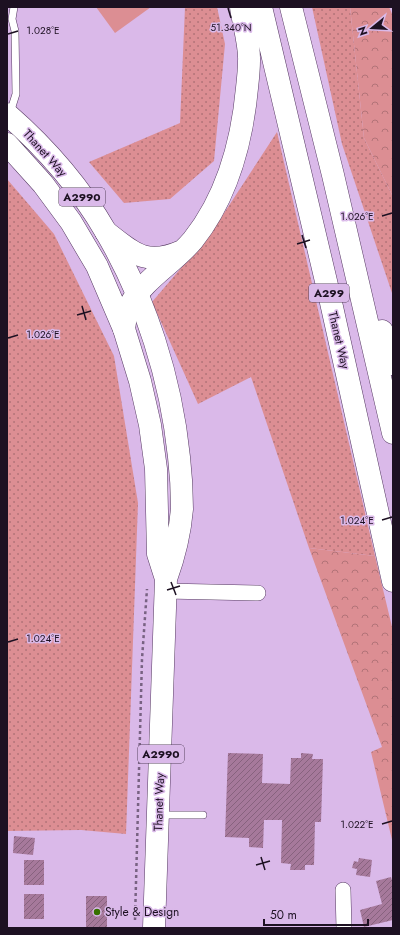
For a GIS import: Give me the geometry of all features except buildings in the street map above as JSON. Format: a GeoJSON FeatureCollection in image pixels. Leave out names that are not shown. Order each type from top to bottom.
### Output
{"type":"FeatureCollection","features":[{"type":"Feature","properties":{"kind":"main road"},"geometry":{"type":"LineString","coordinates":[[124,329],[126,315],[137,295],[183,251],[193,240],[209,216],[234,162],[244,118],[250,60],[241,7]]}},
{"type":"Feature","properties":{"kind":"main road","name":"Thanet Way"},"geometry":{"type":"LineString","coordinates":[[261,7],[330,298],[393,581]]}},
{"type":"Feature","properties":{"kind":"main road","name":"A299"},"geometry":{"type":"LineString","coordinates":[[291,7],[333,175],[393,433]]}},
{"type":"Feature","properties":{"kind":"main road","name":"Thanet Way"},"geometry":{"type":"LineString","coordinates":[[8,115],[54,160],[81,195],[106,232],[137,295],[158,352],[171,402],[177,439],[182,509],[175,554],[160,585]]}},
{"type":"Feature","properties":{"kind":"main road","name":"Thanet Way"},"geometry":{"type":"LineString","coordinates":[[7,144],[43,184],[71,222],[97,266],[124,329],[140,381],[150,425],[156,469],[160,585],[158,814],[145,925]]}},
{"type":"Feature","properties":{"kind":"main road"},"geometry":{"type":"LineString","coordinates":[[333,175],[393,364]]}},
{"type":"Feature","properties":{"kind":"main road"},"geometry":{"type":"LineString","coordinates":[[106,232],[128,249],[141,256],[162,258],[183,251]]}},
{"type":"Feature","properties":{"kind":"street"},"geometry":{"type":"LineString","coordinates":[[160,585],[258,593]]}},
{"type":"Feature","properties":{"kind":"street"},"geometry":{"type":"LineString","coordinates":[[343,890],[344,928]]}},
{"type":"Feature","properties":{"kind":"lane"},"geometry":{"type":"LineString","coordinates":[[8,115],[16,94],[14,31],[12,19],[14,7]]}},
{"type":"Feature","properties":{"kind":"lane"},"geometry":{"type":"LineString","coordinates":[[158,814],[204,815]]}},
{"type":"Feature","properties":{"kind":"path"},"geometry":{"type":"LineString","coordinates":[[145,925],[142,659],[160,585]]}},
{"type":"Feature","properties":{"kind":"green space"},"geometry":{"type":"Polygon","coordinates":[[[96,7],[151,7],[115,33],[96,7]]]}},
{"type":"Feature","properties":{"kind":"green space"},"geometry":{"type":"Polygon","coordinates":[[[185,7],[217,7],[225,44],[214,161],[170,199],[124,203],[89,162],[180,123],[185,7]]]}},
{"type":"Feature","properties":{"kind":"green space"},"geometry":{"type":"Polygon","coordinates":[[[312,7],[350,7],[364,138],[393,197],[393,296],[342,144],[312,7]]]}},
{"type":"Feature","properties":{"kind":"green space"},"geometry":{"type":"Polygon","coordinates":[[[350,7],[389,7],[393,16],[393,197],[364,138],[350,7]]]}},
{"type":"Feature","properties":{"kind":"green space"},"geometry":{"type":"Polygon","coordinates":[[[277,132],[375,556],[309,548],[251,377],[198,404],[152,302],[211,233],[277,132]]]}},
{"type":"Feature","properties":{"kind":"green space"},"geometry":{"type":"Polygon","coordinates":[[[7,179],[54,234],[114,356],[138,503],[126,834],[81,830],[7,831],[7,179]]]}},
{"type":"Feature","properties":{"kind":"green space"},"geometry":{"type":"Polygon","coordinates":[[[309,548],[375,556],[393,631],[393,844],[371,752],[382,747],[309,548]]]}},
{"type":"Feature","properties":{"kind":"place","name":"Style & Design"},"geometry":{"type":"Point","coordinates":[97,912]}}]}
